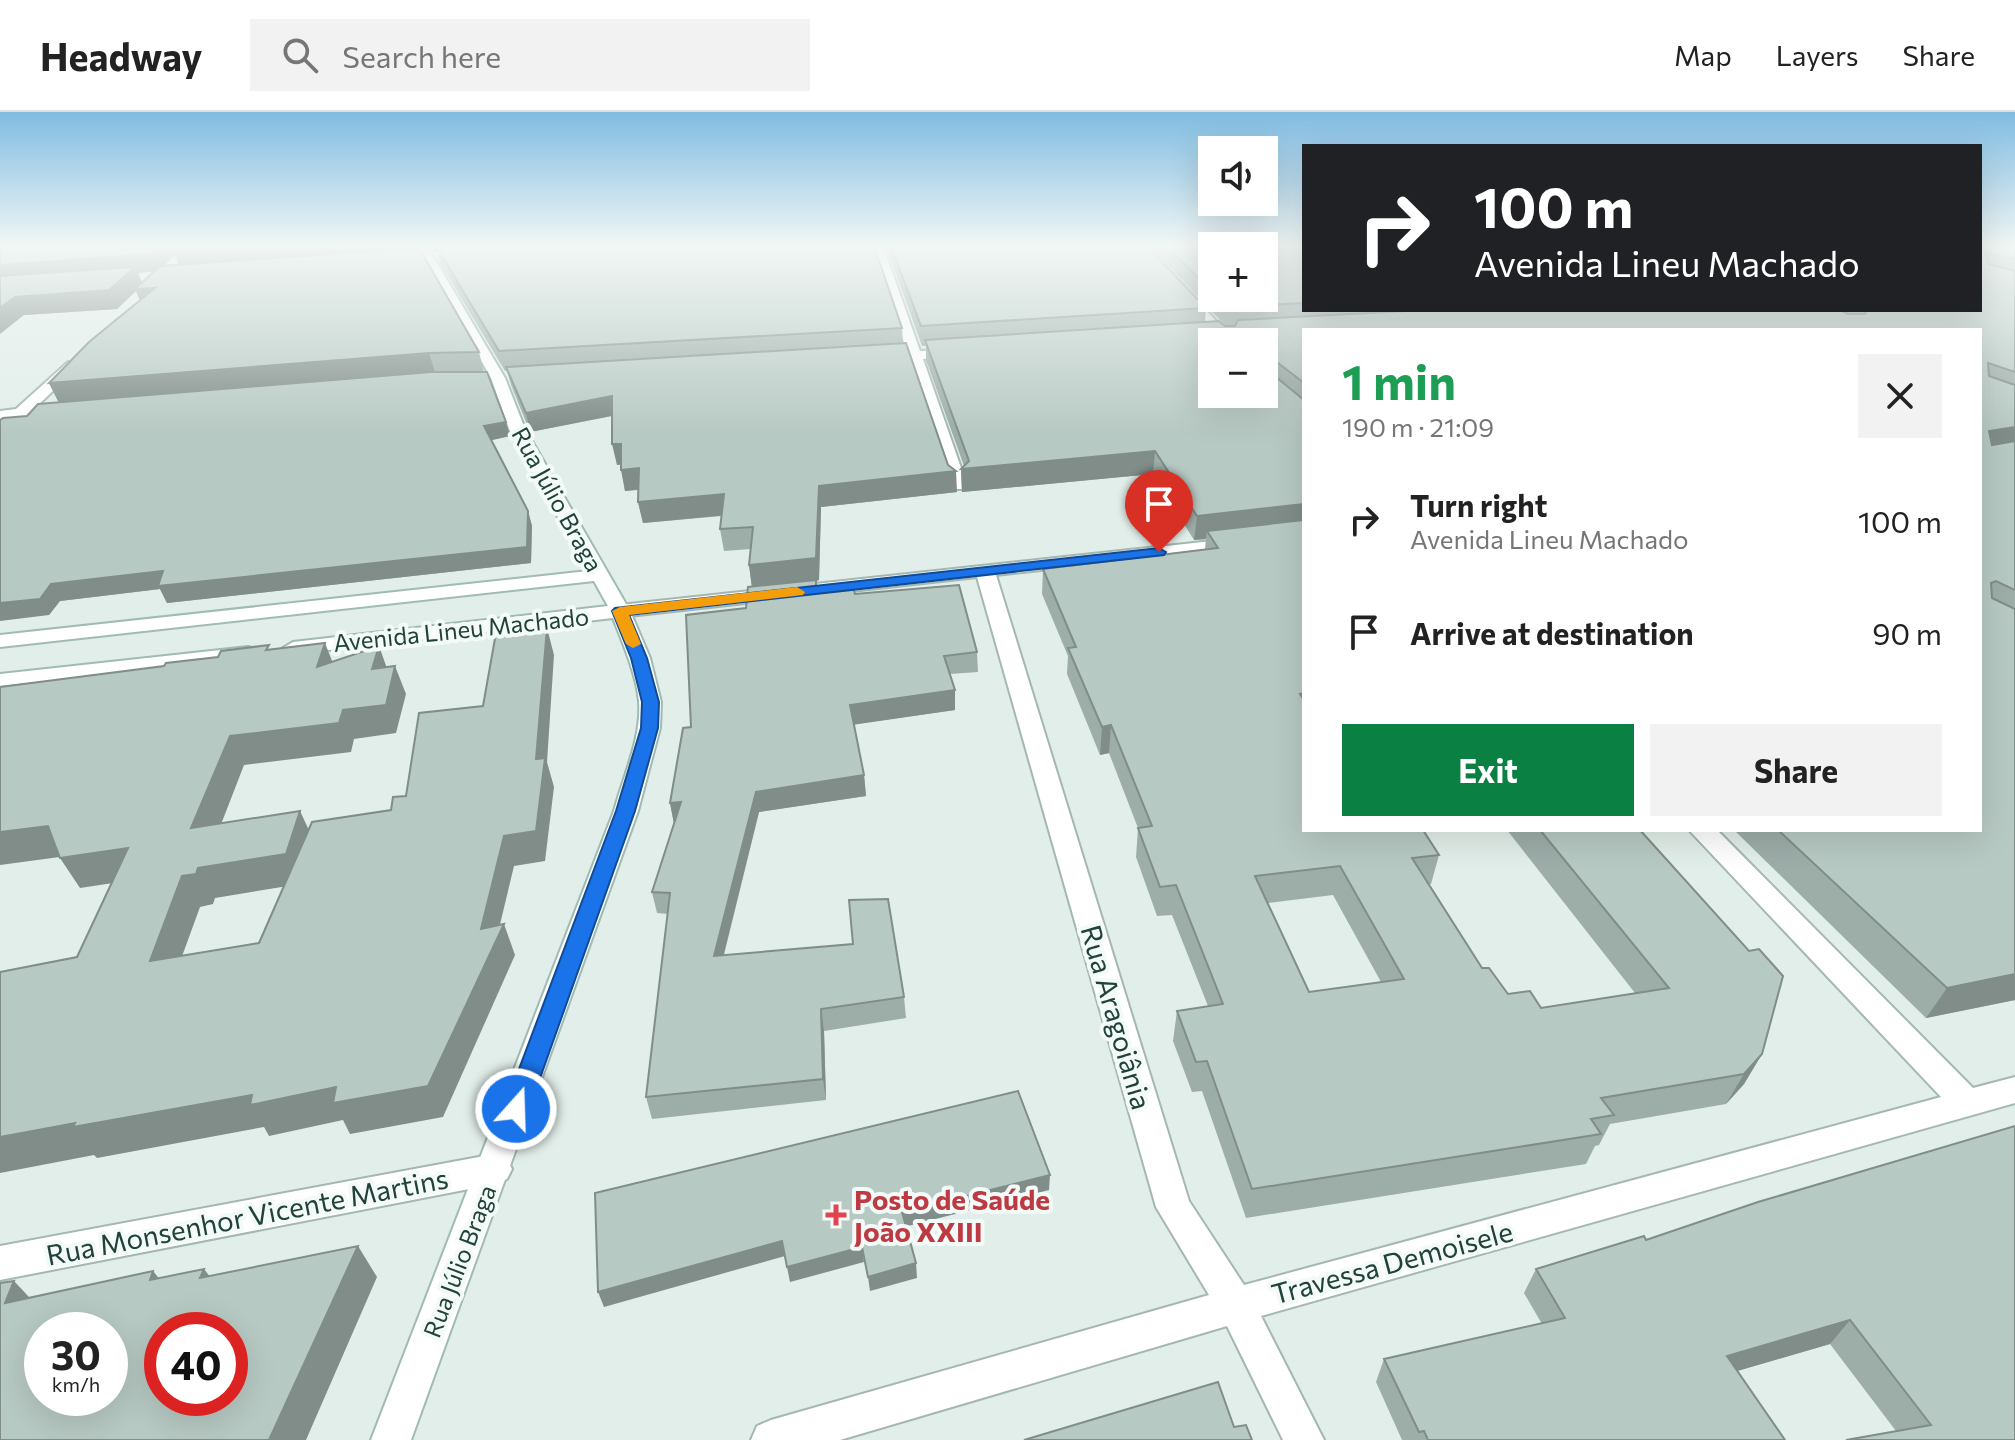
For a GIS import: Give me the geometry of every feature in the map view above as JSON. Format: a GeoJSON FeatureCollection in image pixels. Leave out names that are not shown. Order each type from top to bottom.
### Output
{"type":"FeatureCollection","features":[{"type":"Feature","properties":{"kind":"street","name":"Rua Júlio Braga"},"geometry":{"type":"LineString","coordinates":[[391,1440],[495,1169],[626,811],[649,728],[650,702],[639,658],[620,611],[517,429],[495,378],[456,308]]}},
{"type":"Feature","properties":{"kind":"street"},"geometry":{"type":"LineString","coordinates":[[898,308],[959,485]]}},
{"type":"Feature","properties":{"kind":"street"},"geometry":{"type":"LineString","coordinates":[[1201,308],[1221,328]]}},
{"type":"Feature","properties":{"kind":"street"},"geometry":{"type":"LineString","coordinates":[[0,432],[89,350]]}},
{"type":"Feature","properties":{"kind":"street"},"geometry":{"type":"LineString","coordinates":[[867,359],[976,352]]}},
{"type":"Feature","properties":{"kind":"street"},"geometry":{"type":"LineString","coordinates":[[0,415],[81,409]]}},
{"type":"Feature","properties":{"kind":"street","name":"Avenida Lineu Machado"},"geometry":{"type":"LineString","coordinates":[[0,680],[1302,536]]}},
{"type":"Feature","properties":{"kind":"street","name":"Rua Aragoiânia"},"geometry":{"type":"LineString","coordinates":[[985,571],[1173,1207],[1236,1305],[1304,1440]]}},
{"type":"Feature","properties":{"kind":"street","name":"Avenida Lineu Machado"},"geometry":{"type":"LineString","coordinates":[[0,641],[600,575]]}},
{"type":"Feature","properties":{"kind":"street"},"geometry":{"type":"LineString","coordinates":[[1704,832],[1968,1104]]}},
{"type":"Feature","properties":{"kind":"street","name":"Travessa Demoisele"},"geometry":{"type":"LineString","coordinates":[[771,1440],[1236,1305],[2015,1090]]}},
{"type":"Feature","properties":{"kind":"street","name":"Rua Monsenhor Vicente Martins"},"geometry":{"type":"LineString","coordinates":[[0,1263],[495,1169]]}},
{"type":"Feature","properties":{"kind":"building"},"geometry":{"type":"Polygon","coordinates":[[[131,308],[454,308],[479,352],[429,353],[49,383],[89,342],[131,308]]]}},
{"type":"Feature","properties":{"kind":"building"},"geometry":{"type":"Polygon","coordinates":[[[473,308],[895,308],[902,328],[499,351],[473,308]]]}},
{"type":"Feature","properties":{"kind":"building"},"geometry":{"type":"Polygon","coordinates":[[[914,308],[1198,308],[921,326],[914,308]]]}},
{"type":"Feature","properties":{"kind":"building"},"geometry":{"type":"Polygon","coordinates":[[[1982,308],[2015,308],[2015,372],[1988,363],[1989,376],[2015,385],[2015,427],[1989,431],[1992,445],[2015,441],[2015,590],[1996,581],[1991,583],[1992,598],[2015,609],[2015,974],[1947,988],[1780,832],[1982,832],[1982,328],[1302,328],[1302,381],[1278,363],[1278,328],[1198,328],[1198,408],[1278,408],[1278,379],[1302,398],[1302,504],[1197,516],[1155,451],[961,469],[969,461],[925,340],[1219,321],[1225,326],[1235,326],[1238,320],[1388,312],[1982,312],[1982,308]]]}},
{"type":"Feature","properties":{"kind":"building"},"geometry":{"type":"Polygon","coordinates":[[[906,343],[948,465],[956,471],[819,486],[816,558],[749,565],[753,527],[720,529],[724,494],[638,502],[639,468],[621,470],[621,444],[612,444],[612,396],[526,413],[506,367],[906,343]]]}},
{"type":"Feature","properties":{"kind":"building"},"geometry":{"type":"Polygon","coordinates":[[[431,372],[487,372],[506,422],[484,426],[528,511],[527,547],[158,586],[163,571],[51,584],[40,599],[0,603],[0,420],[3,418],[27,416],[38,404],[431,372]]]}},
{"type":"Feature","properties":{"kind":"building"},"geometry":{"type":"Polygon","coordinates":[[[1302,520],[1302,832],[1424,832],[1439,855],[1412,858],[1482,968],[1489,968],[1508,994],[1530,991],[1541,1008],[1669,988],[1542,832],[1642,832],[1749,951],[1759,949],[1783,976],[1762,1054],[1744,1074],[1601,1098],[1614,1115],[1591,1119],[1601,1134],[1252,1189],[1207,1061],[1196,1062],[1177,1011],[1223,1004],[1176,885],[1160,887],[1138,828],[1152,826],[1111,725],[1102,727],[1068,648],[1076,647],[1043,569],[1218,548],[1207,531],[1302,520]],[[1340,866],[1255,876],[1309,992],[1404,979],[1340,866]]]}},
{"type":"Feature","properties":{"kind":"building"},"geometry":{"type":"Polygon","coordinates":[[[816,580],[816,591],[853,587],[855,594],[959,585],[977,652],[944,656],[955,690],[850,705],[864,775],[756,792],[714,956],[853,944],[849,900],[888,899],[904,997],[821,1009],[823,1079],[646,1097],[670,893],[652,892],[681,802],[670,803],[683,728],[691,727],[686,615],[746,608],[748,587],[816,580]]]}},
{"type":"Feature","properties":{"kind":"building"},"geometry":{"type":"Polygon","coordinates":[[[547,628],[536,759],[545,758],[536,831],[504,836],[481,929],[504,924],[428,1086],[333,1103],[336,1087],[250,1105],[252,1095],[0,1137],[0,972],[77,957],[128,848],[60,858],[48,826],[0,832],[0,687],[164,666],[166,663],[218,657],[221,651],[269,645],[266,650],[325,643],[317,667],[379,646],[372,669],[395,666],[386,705],[343,710],[339,723],[230,736],[191,828],[300,811],[286,854],[198,868],[196,874],[182,876],[150,961],[259,943],[312,822],[391,810],[393,797],[406,796],[419,713],[483,706],[496,633],[547,628]]]}},
{"type":"Feature","properties":{"kind":"building"},"geometry":{"type":"Polygon","coordinates":[[[1018,1091],[1050,1175],[902,1212],[916,1263],[868,1277],[862,1247],[787,1267],[782,1241],[598,1292],[595,1193],[1018,1091]]]}},
{"type":"Feature","properties":{"kind":"building"},"geometry":{"type":"Polygon","coordinates":[[[2015,1126],[2015,1440],[1846,1440],[1931,1425],[1850,1320],[1727,1356],[1785,1440],[1428,1440],[1424,1431],[1419,1432],[1384,1359],[1565,1318],[1536,1269],[1644,1236],[1646,1240],[1758,1202],[2015,1126]]]}},
{"type":"Feature","properties":{"kind":"building"},"geometry":{"type":"Polygon","coordinates":[[[358,1246],[269,1440],[0,1440],[0,1283],[14,1281],[5,1303],[153,1271],[150,1280],[204,1269],[200,1278],[358,1246]]]}},
{"type":"Feature","properties":{"kind":"building"},"geometry":{"type":"Polygon","coordinates":[[[1218,1382],[1234,1427],[1246,1425],[1252,1440],[1024,1440],[1218,1382]]]}},
{"type":"Feature","properties":{"kind":"slow traffic"},"geometry":{"type":"LineString","coordinates":[[633,644],[620,611],[797,592]]}},
{"type":"Feature","properties":{"kind":"place","name":"Posto de Saúde João XXIII"},"geometry":{"type":"Point","coordinates":[836,1215]}},
{"type":"Feature","properties":{"kind":"route"},"geometry":{"type":"LineString","coordinates":[[516,1109],[626,811],[649,728],[650,702],[639,658],[620,611],[1159,552]]}}]}
